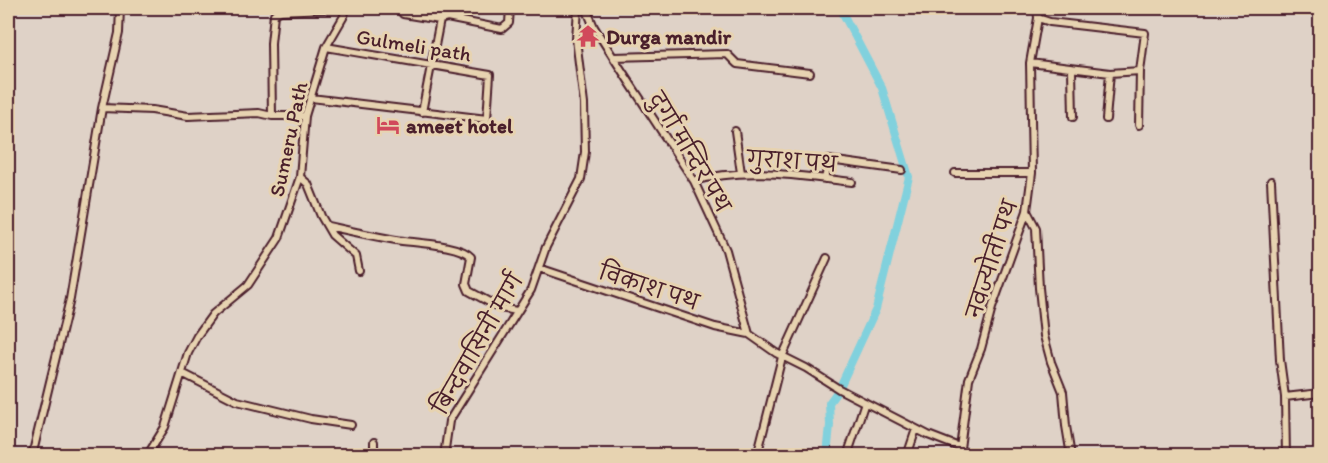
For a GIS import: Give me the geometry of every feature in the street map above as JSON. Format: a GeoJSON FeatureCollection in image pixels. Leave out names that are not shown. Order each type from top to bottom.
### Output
{"type":"FeatureCollection","features":[{"type":"Feature","properties":{"kind":"street"},"geometry":{"type":"LineString","coordinates":[[32,456],[70,299],[102,108],[119,33],[120,8]]}},
{"type":"Feature","properties":{"kind":"street"},"geometry":{"type":"LineString","coordinates":[[272,116],[271,44],[274,14],[281,11],[346,8]]}},
{"type":"Feature","properties":{"kind":"street","name":"Sumeru Path"},"geometry":{"type":"LineString","coordinates":[[147,456],[165,428],[188,353],[204,324],[248,285],[279,238],[300,177],[305,116],[326,47],[341,22],[346,8]]}},
{"type":"Feature","properties":{"kind":"street"},"geometry":{"type":"LineString","coordinates":[[404,8],[403,14],[440,20],[447,18],[502,29],[509,23],[510,8]]}},
{"type":"Feature","properties":{"kind":"street"},"geometry":{"type":"LineString","coordinates":[[447,18],[454,8]]}},
{"type":"Feature","properties":{"kind":"street","name":"बिन्दवासिनी मार्ग"},"geometry":{"type":"LineString","coordinates":[[444,456],[449,421],[531,290],[546,247],[560,216],[576,191],[584,166],[584,104],[576,39],[578,8]]}},
{"type":"Feature","properties":{"kind":"street","name":"दुर्गा मन्दिर पथ"},"geometry":{"type":"LineString","coordinates":[[586,8],[594,27],[694,181],[726,250],[749,334]]}},
{"type":"Feature","properties":{"kind":"street","name":"नवज्योती पथ"},"geometry":{"type":"LineString","coordinates":[[959,456],[969,379],[981,349],[996,296],[1028,211],[1032,173],[1030,63],[1038,18],[1037,8]]}},
{"type":"Feature","properties":{"kind":"street"},"geometry":{"type":"LineString","coordinates":[[1038,18],[1050,22],[1145,33],[1140,71],[1139,125]]}},
{"type":"Feature","properties":{"kind":"street"},"geometry":{"type":"LineString","coordinates":[[422,112],[440,20]]}},
{"type":"Feature","properties":{"kind":"street","name":"Gulmeli path"},"geometry":{"type":"LineString","coordinates":[[311,98],[487,119],[490,75],[326,47]]}},
{"type":"Feature","properties":{"kind":"street"},"geometry":{"type":"LineString","coordinates":[[613,57],[727,54],[737,64],[810,73]]}},
{"type":"Feature","properties":{"kind":"street"},"geometry":{"type":"LineString","coordinates":[[1030,63],[1110,73],[1140,71]]}},
{"type":"Feature","properties":{"kind":"street"},"geometry":{"type":"LineString","coordinates":[[1072,70],[1073,117]]}},
{"type":"Feature","properties":{"kind":"street"},"geometry":{"type":"LineString","coordinates":[[1106,119],[1110,73]]}},
{"type":"Feature","properties":{"kind":"street"},"geometry":{"type":"LineString","coordinates":[[102,108],[152,110],[188,116],[259,113],[272,116],[305,116]]}},
{"type":"Feature","properties":{"kind":"street"},"geometry":{"type":"LineString","coordinates":[[735,131],[741,173]]}},
{"type":"Feature","properties":{"kind":"street"},"geometry":{"type":"LineString","coordinates":[[825,179],[829,160],[902,170]]}},
{"type":"Feature","properties":{"kind":"street","name":"गुराश पथ"},"geometry":{"type":"LineString","coordinates":[[694,181],[741,173],[766,173],[852,182]]}},
{"type":"Feature","properties":{"kind":"street"},"geometry":{"type":"LineString","coordinates":[[955,173],[1032,173]]}},
{"type":"Feature","properties":{"kind":"street"},"geometry":{"type":"LineString","coordinates":[[300,177],[308,184],[321,216],[332,235],[344,248],[356,256],[359,271]]}},
{"type":"Feature","properties":{"kind":"street"},"geometry":{"type":"LineString","coordinates":[[1271,181],[1287,456]]}},
{"type":"Feature","properties":{"kind":"street"},"geometry":{"type":"LineString","coordinates":[[1028,211],[1036,228],[1038,288],[1044,336],[1051,363],[1063,392],[1065,426],[1071,456]]}},
{"type":"Feature","properties":{"kind":"street"},"geometry":{"type":"LineString","coordinates":[[328,226],[395,240],[437,245],[468,253],[471,257],[466,284],[469,291],[500,308],[517,311]]}},
{"type":"Feature","properties":{"kind":"street"},"geometry":{"type":"LineString","coordinates":[[757,456],[782,357],[827,258]]}},
{"type":"Feature","properties":{"kind":"street","name":"विकाश पथ"},"geometry":{"type":"LineString","coordinates":[[539,268],[715,327],[749,334]]}},
{"type":"Feature","properties":{"kind":"street"},"geometry":{"type":"LineString","coordinates":[[749,334],[782,357],[916,429],[959,447],[968,456]]}},
{"type":"Feature","properties":{"kind":"street"},"geometry":{"type":"LineString","coordinates":[[182,373],[237,401],[311,419],[351,425]]}},
{"type":"Feature","properties":{"kind":"street"},"geometry":{"type":"LineString","coordinates":[[1285,397],[1320,393]]}},
{"type":"Feature","properties":{"kind":"street"},"geometry":{"type":"LineString","coordinates":[[847,456],[865,402]]}},
{"type":"Feature","properties":{"kind":"street"},"geometry":{"type":"LineString","coordinates":[[907,456],[916,429]]}},
{"type":"Feature","properties":{"kind":"street"},"geometry":{"type":"LineString","coordinates":[[374,442],[374,456]]}},
{"type":"Feature","properties":{"kind":"waterway"},"geometry":{"type":"LineString","coordinates":[[827,456],[830,425],[829,403],[839,389],[876,309],[909,177],[882,88],[840,8]]}},
{"type":"Feature","properties":{"kind":"place","name":"Durga mandir"},"geometry":{"type":"Point","coordinates":[588,36]}},
{"type":"Feature","properties":{"kind":"place","name":"ameet hotel"},"geometry":{"type":"Point","coordinates":[388,125]}}]}
